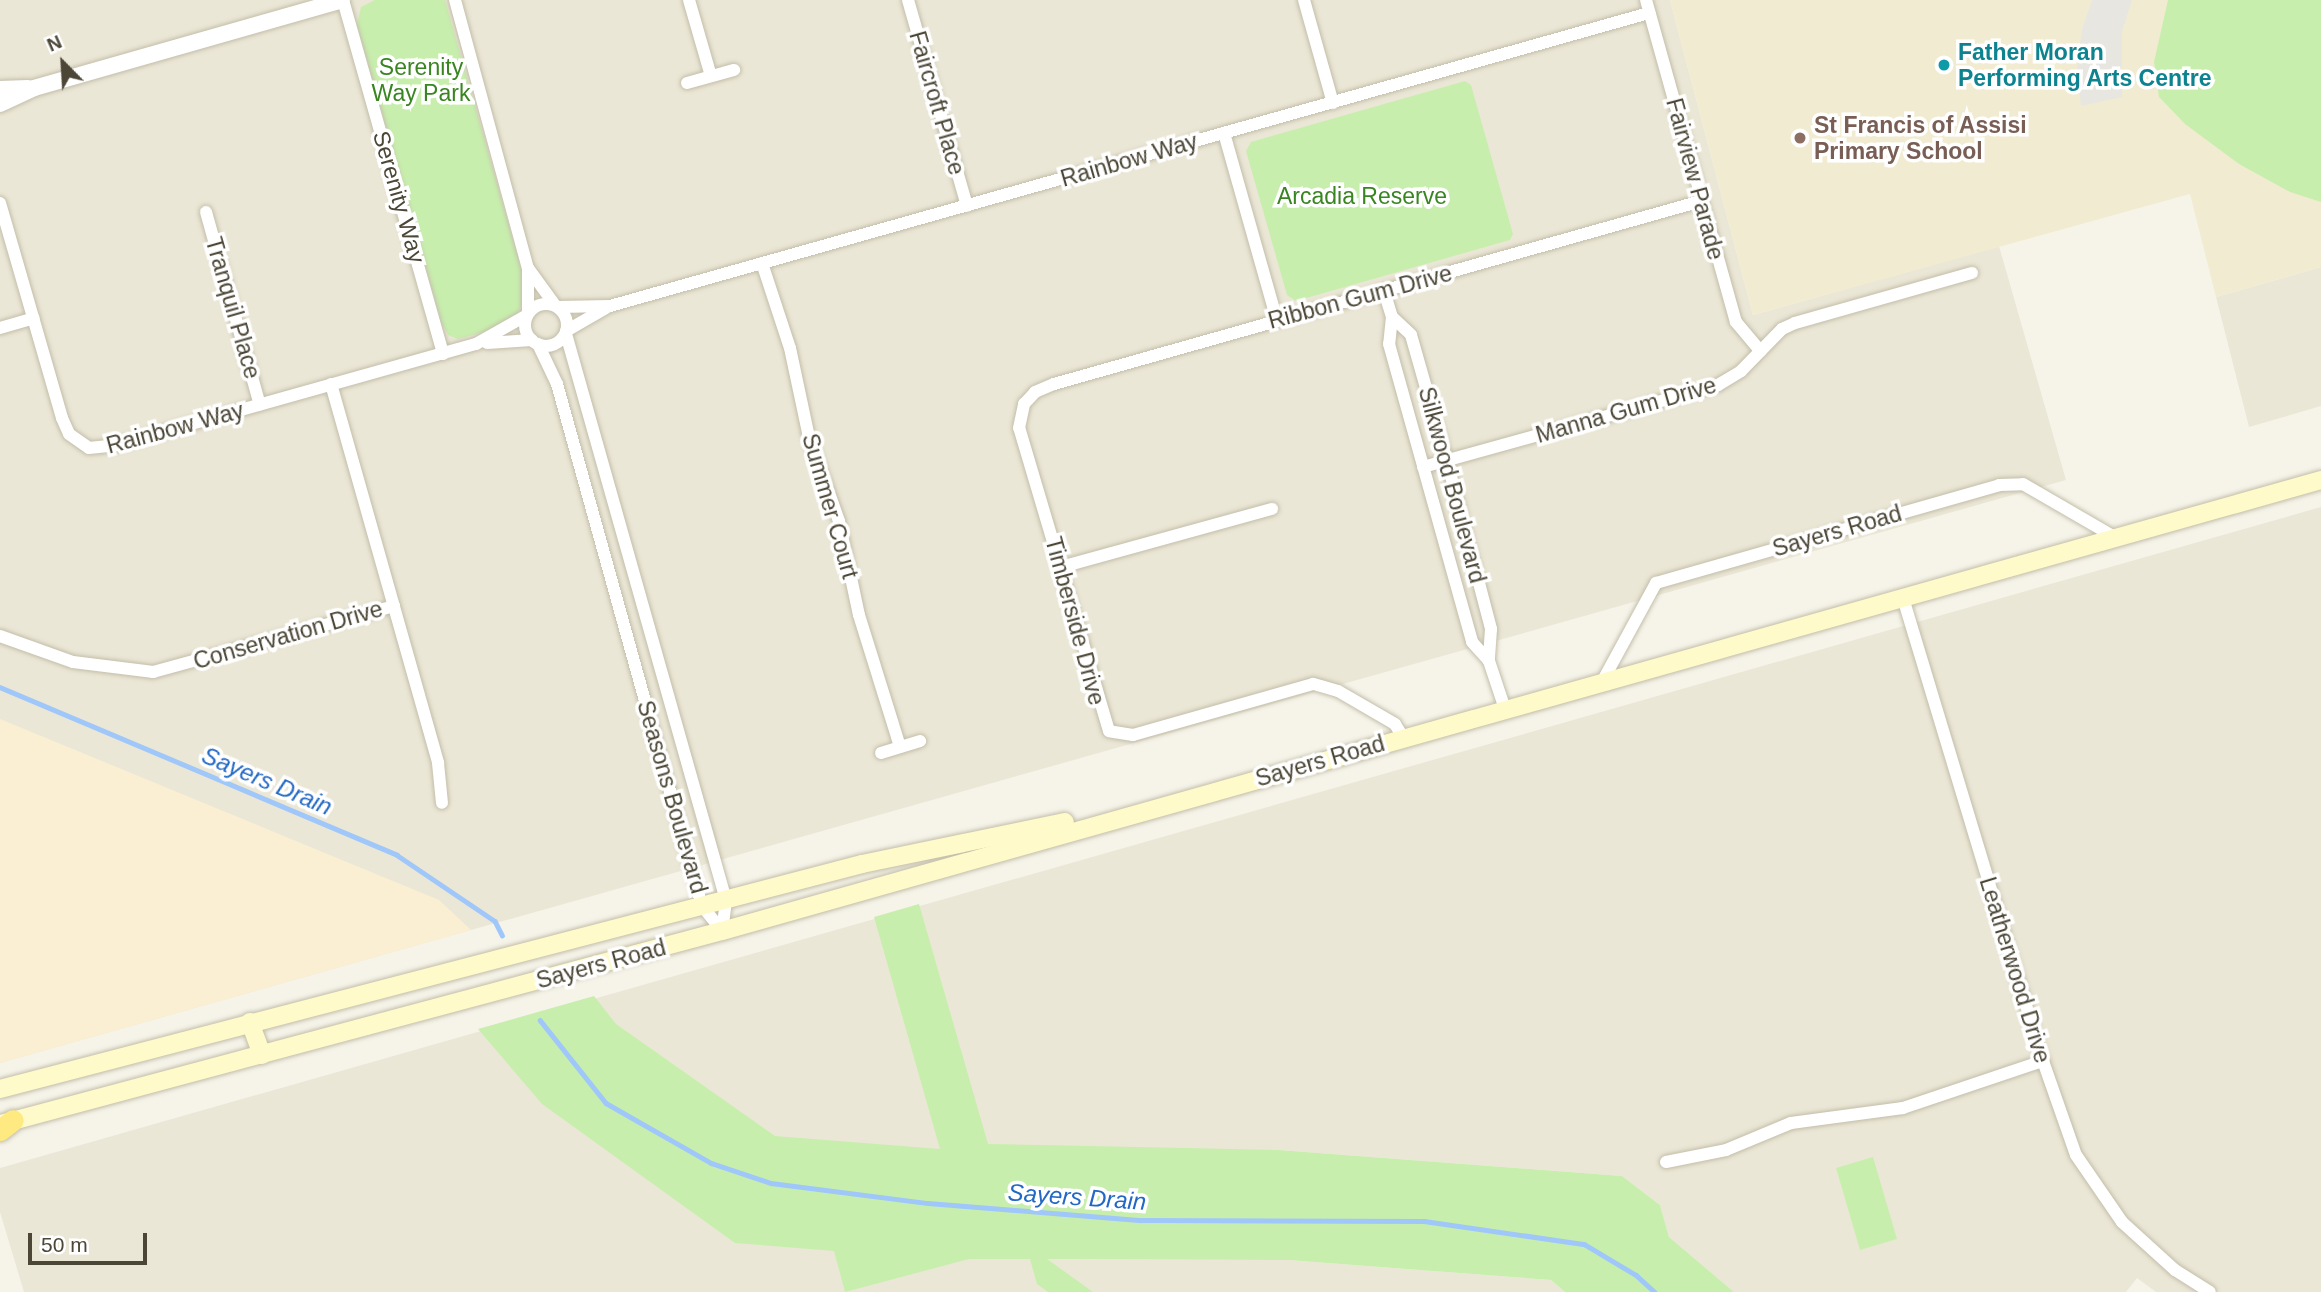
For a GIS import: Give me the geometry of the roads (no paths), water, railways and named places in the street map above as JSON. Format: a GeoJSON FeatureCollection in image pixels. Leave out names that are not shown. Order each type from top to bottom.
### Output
{"type":"FeatureCollection","features":[{"type":"Feature","properties":{"kind":"main road","name":"Sayers Road"},"geometry":{"type":"LineString","coordinates":[[4,1125],[722,931],[2321,480]]}},
{"type":"Feature","properties":{"kind":"main road","name":"Sayers Road"},"geometry":{"type":"LineString","coordinates":[[0,1088],[862,864],[1199,795]]}},
{"type":"Feature","properties":{"kind":"main road"},"geometry":{"type":"LineString","coordinates":[[250,1022],[261,1055]]}},
{"type":"Feature","properties":{"kind":"street"},"geometry":{"type":"LineString","coordinates":[[0,104],[34,88],[297,6],[343,0]]}},
{"type":"Feature","properties":{"kind":"street","name":"Serenity Way"},"geometry":{"type":"LineString","coordinates":[[343,0],[443,354]]}},
{"type":"Feature","properties":{"kind":"street"},"geometry":{"type":"LineString","coordinates":[[455,0],[528,268],[528,314],[525,328],[535,342],[551,345],[566,332],[567,320],[528,268]]}},
{"type":"Feature","properties":{"kind":"street"},"geometry":{"type":"LineString","coordinates":[[689,0],[711,76]]}},
{"type":"Feature","properties":{"kind":"street","name":"Faircroft Place"},"geometry":{"type":"LineString","coordinates":[[908,0],[967,206]]}},
{"type":"Feature","properties":{"kind":"street"},"geometry":{"type":"LineString","coordinates":[[1304,0],[1334,103]]}},
{"type":"Feature","properties":{"kind":"street","name":"Rainbow Way"},"geometry":{"type":"LineString","coordinates":[[566,332],[610,306],[1334,103],[1647,6]]}},
{"type":"Feature","properties":{"kind":"street","name":"Fairview Parade"},"geometry":{"type":"LineString","coordinates":[[1647,6],[1735,322],[1760,351]]}},
{"type":"Feature","properties":{"kind":"street"},"geometry":{"type":"LineString","coordinates":[[687,83],[734,70]]}},
{"type":"Feature","properties":{"kind":"street"},"geometry":{"type":"LineString","coordinates":[[0,89],[34,88]]}},
{"type":"Feature","properties":{"kind":"street"},"geometry":{"type":"LineString","coordinates":[[1224,133],[1277,320]]}},
{"type":"Feature","properties":{"kind":"street","name":"Ribbon Gum Drive"},"geometry":{"type":"LineString","coordinates":[[1024,404],[1035,392],[1054,384],[1701,201]]}},
{"type":"Feature","properties":{"kind":"street","name":"Rainbow Way"},"geometry":{"type":"LineString","coordinates":[[0,203],[65,426],[89,448],[116,445],[477,344],[528,314]]}},
{"type":"Feature","properties":{"kind":"street","name":"Tranquil Place"},"geometry":{"type":"LineString","coordinates":[[206,212],[260,405]]}},
{"type":"Feature","properties":{"kind":"street","name":"Summer Court"},"geometry":{"type":"LineString","coordinates":[[762,263],[790,348],[808,432],[839,521],[859,615],[900,747]]}},
{"type":"Feature","properties":{"kind":"street","name":"Manna Gum Drive"},"geometry":{"type":"LineString","coordinates":[[1423,467],[1718,385],[1741,371],[1760,351],[1795,323],[1972,273]]}},
{"type":"Feature","properties":{"kind":"street","name":"Silkwood Boulevard"},"geometry":{"type":"LineString","coordinates":[[1384,291],[1392,317],[1389,344],[1472,642],[1489,661]]}},
{"type":"Feature","properties":{"kind":"street"},"geometry":{"type":"LineString","coordinates":[[528,314],[537,306],[556,306]]}},
{"type":"Feature","properties":{"kind":"street","name":"Rainbow Way"},"geometry":{"type":"LineString","coordinates":[[556,306],[610,306]]}},
{"type":"Feature","properties":{"kind":"street","name":"Silkwood Boulevard"},"geometry":{"type":"LineString","coordinates":[[1392,317],[1411,335],[1491,629],[1489,661],[1505,709]]}},
{"type":"Feature","properties":{"kind":"street"},"geometry":{"type":"LineString","coordinates":[[0,328],[34,318]]}},
{"type":"Feature","properties":{"kind":"street","name":"Seasons Boulevard"},"geometry":{"type":"LineString","coordinates":[[566,332],[726,900],[722,931]]}},
{"type":"Feature","properties":{"kind":"street","name":"Rainbow Way"},"geometry":{"type":"LineString","coordinates":[[477,344],[535,342]]}},
{"type":"Feature","properties":{"kind":"street","name":"Seasons Boulevard"},"geometry":{"type":"LineString","coordinates":[[535,342],[557,384],[702,906],[722,931]]}},
{"type":"Feature","properties":{"kind":"street","name":"Conservation Drive"},"geometry":{"type":"LineString","coordinates":[[0,636],[73,662],[144,673],[394,606],[331,384]]}},
{"type":"Feature","properties":{"kind":"street","name":"Timberside Drive"},"geometry":{"type":"LineString","coordinates":[[1024,404],[1019,428],[1061,567],[1102,719],[1116,735],[1133,735],[1313,684],[1338,691],[1395,724],[1403,737]]}},
{"type":"Feature","properties":{"kind":"street","name":"Sayers Road"},"geometry":{"type":"LineString","coordinates":[[1602,682],[1656,583],[1986,489],[2016,481],[2116,538]]}},
{"type":"Feature","properties":{"kind":"street"},"geometry":{"type":"LineString","coordinates":[[1061,567],[1272,509]]}},
{"type":"Feature","properties":{"kind":"street","name":"Leatherwood Drive"},"geometry":{"type":"LineString","coordinates":[[1903,598],[2043,1062],[2076,1155],[2122,1222],[2175,1270],[2210,1292]]}},
{"type":"Feature","properties":{"kind":"street"},"geometry":{"type":"LineString","coordinates":[[394,606],[438,763],[442,803]]}},
{"type":"Feature","properties":{"kind":"street"},"geometry":{"type":"LineString","coordinates":[[881,753],[920,741]]}},
{"type":"Feature","properties":{"kind":"street"},"geometry":{"type":"LineString","coordinates":[[1666,1162],[1726,1150],[1791,1123],[1903,1108],[2043,1062]]}},
{"type":"Feature","properties":{"kind":"waterway","name":"Sayers Drain"},"geometry":{"type":"LineString","coordinates":[[0,687],[397,855],[495,921],[502,935]]}},
{"type":"Feature","properties":{"kind":"waterway","name":"Sayers Drain"},"geometry":{"type":"LineString","coordinates":[[540,1020],[606,1103],[711,1163],[771,1183],[928,1203],[1141,1220],[1424,1221],[1584,1244],[1636,1275],[1655,1292]]}},
{"type":"Feature","properties":{"kind":"place","name":"Father Moran Performing Arts Centre"},"geometry":{"type":"Point","coordinates":[1944,65]}},
{"type":"Feature","properties":{"kind":"place","name":"St Francis of Assisi Primary School"},"geometry":{"type":"Point","coordinates":[1800,138]}},
{"type":"Feature","properties":{"kind":"park label","name":"Serenity Way Park"},"geometry":{"type":"Point","coordinates":[421,80]}},
{"type":"Feature","properties":{"kind":"park label","name":"Arcadia Reserve"},"geometry":{"type":"Point","coordinates":[1362,196]}}]}
